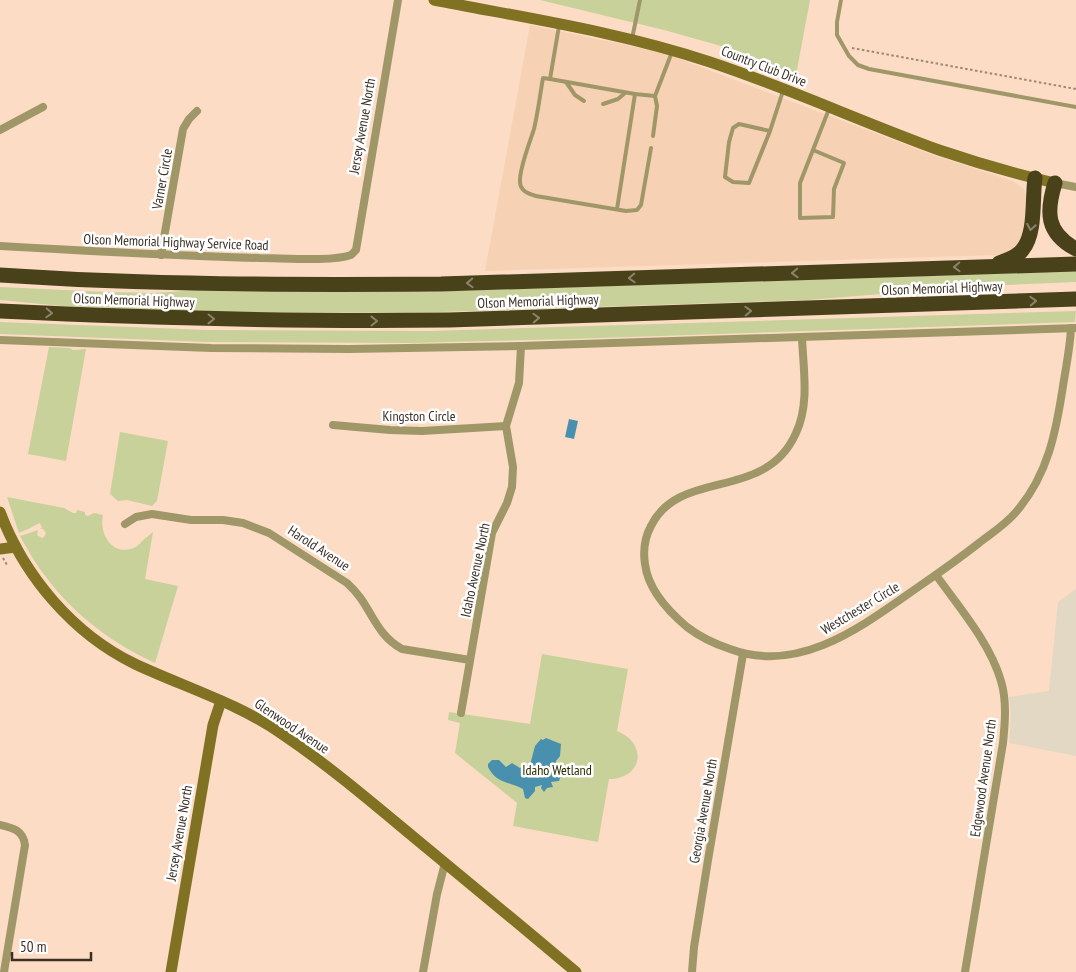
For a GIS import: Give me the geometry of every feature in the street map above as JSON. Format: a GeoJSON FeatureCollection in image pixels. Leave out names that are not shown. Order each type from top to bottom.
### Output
{"type":"FeatureCollection","features":[{"type":"Feature","properties":{"kind":"highway"},"geometry":{"type":"LineString","coordinates":[[985,266],[1008,260],[1024,250],[1031,227],[1035,178]]}},
{"type":"Feature","properties":{"kind":"highway"},"geometry":{"type":"LineString","coordinates":[[1055,183],[1050,200],[1050,219],[1053,228],[1060,238],[1076,249]]}},
{"type":"Feature","properties":{"kind":"highway","name":"Olson Memorial Highway"},"geometry":{"type":"LineString","coordinates":[[0,275],[152,282],[376,285],[1076,264]]}},
{"type":"Feature","properties":{"kind":"highway","name":"Olson Memorial Highway"},"geometry":{"type":"LineString","coordinates":[[0,311],[153,318],[344,321],[581,316],[1076,299]]}},
{"type":"Feature","properties":{"kind":"street","name":"Jersey Avenue North"},"geometry":{"type":"LineString","coordinates":[[352,255],[356,250],[398,0]]}},
{"type":"Feature","properties":{"kind":"street","name":"Country Club Drive"},"geometry":{"type":"LineString","coordinates":[[434,0],[632,39],[673,50],[784,89],[939,150],[1035,178],[1076,187]]}},
{"type":"Feature","properties":{"kind":"street"},"geometry":{"type":"LineString","coordinates":[[0,130],[43,107]]}},
{"type":"Feature","properties":{"kind":"street","name":"Varner Circle"},"geometry":{"type":"LineString","coordinates":[[161,255],[183,129],[189,118],[197,111]]}},
{"type":"Feature","properties":{"kind":"street","name":"Olson Memorial Highway Service Road"},"geometry":{"type":"LineString","coordinates":[[0,246],[161,255],[337,258],[352,255]]}},
{"type":"Feature","properties":{"kind":"street"},"geometry":{"type":"LineString","coordinates":[[0,340],[211,348],[349,350],[1074,328]]}},
{"type":"Feature","properties":{"kind":"street","name":"Westchester Circle"},"geometry":{"type":"LineString","coordinates":[[802,337],[803,406],[800,424],[788,448],[775,462],[760,472],[694,491],[670,503],[652,522],[646,539],[644,558],[647,574],[653,587],[669,609],[685,625],[705,639],[743,654],[767,657],[788,655],[822,646],[838,639],[936,575],[1007,521],[1016,512],[1036,482],[1047,460],[1055,435],[1074,328]]}},
{"type":"Feature","properties":{"kind":"street","name":"Idaho Avenue North"},"geometry":{"type":"LineString","coordinates":[[461,713],[492,533],[507,503],[512,486],[513,467],[506,426],[519,384],[521,346]]}},
{"type":"Feature","properties":{"kind":"street","name":"Kingston Circle"},"geometry":{"type":"LineString","coordinates":[[333,425],[414,431],[506,426]]}},
{"type":"Feature","properties":{"kind":"street","name":"Glenwood Avenue"},"geometry":{"type":"LineString","coordinates":[[0,512],[16,547],[46,592],[66,615],[96,640],[136,664],[254,716],[282,734],[345,781],[445,863],[565,967],[576,972]]}},
{"type":"Feature","properties":{"kind":"street","name":"Harold Avenue"},"geometry":{"type":"LineString","coordinates":[[125,524],[136,517],[152,514],[190,520],[234,521],[260,528],[347,583],[357,592],[367,606],[383,635],[395,645],[402,649],[470,660]]}},
{"type":"Feature","properties":{"kind":"street"},"geometry":{"type":"LineString","coordinates":[[0,549],[16,547]]}},
{"type":"Feature","properties":{"kind":"street","name":"Edgewood Avenue North"},"geometry":{"type":"LineString","coordinates":[[936,575],[989,652],[1001,682],[1005,705],[1003,743],[965,972]]}},
{"type":"Feature","properties":{"kind":"street","name":"Georgia Avenue North"},"geometry":{"type":"LineString","coordinates":[[692,972],[694,947],[743,654]]}},
{"type":"Feature","properties":{"kind":"street","name":"Jersey Avenue North"},"geometry":{"type":"LineString","coordinates":[[171,972],[213,725],[221,701]]}},
{"type":"Feature","properties":{"kind":"street"},"geometry":{"type":"LineString","coordinates":[[0,825],[13,828],[20,833],[25,845],[4,972]]}},
{"type":"Feature","properties":{"kind":"street"},"geometry":{"type":"LineString","coordinates":[[423,972],[437,894],[445,863]]}},
{"type":"Feature","properties":{"kind":"lane"},"geometry":{"type":"LineString","coordinates":[[632,39],[640,0]]}},
{"type":"Feature","properties":{"kind":"lane"},"geometry":{"type":"LineString","coordinates":[[841,0],[837,35],[842,46],[858,65],[869,69],[1076,107]]}},
{"type":"Feature","properties":{"kind":"lane"},"geometry":{"type":"LineString","coordinates":[[550,79],[560,24]]}},
{"type":"Feature","properties":{"kind":"lane"},"geometry":{"type":"LineString","coordinates":[[653,136],[657,106],[655,96],[673,50]]}},
{"type":"Feature","properties":{"kind":"lane"},"geometry":{"type":"LineString","coordinates":[[651,148],[641,205],[632,212],[536,196],[522,189],[520,174],[534,127],[544,78],[655,96]]}},
{"type":"Feature","properties":{"kind":"lane"},"geometry":{"type":"LineString","coordinates":[[566,82],[576,95],[584,101]]}},
{"type":"Feature","properties":{"kind":"lane"},"geometry":{"type":"LineString","coordinates":[[770,131],[739,124],[733,128],[729,142],[725,177],[733,182],[749,184],[770,131],[784,89]]}},
{"type":"Feature","properties":{"kind":"lane"},"geometry":{"type":"LineString","coordinates":[[603,104],[618,99],[625,92]]}},
{"type":"Feature","properties":{"kind":"lane"},"geometry":{"type":"LineString","coordinates":[[617,209],[635,94]]}},
{"type":"Feature","properties":{"kind":"lane"},"geometry":{"type":"LineString","coordinates":[[812,150],[844,163],[834,189],[833,217],[800,218],[800,183],[812,150],[830,107]]}},
{"type":"Feature","properties":{"kind":"path"},"geometry":{"type":"LineString","coordinates":[[842,46],[1076,89]]}},
{"type":"Feature","properties":{"kind":"shaded area"},"geometry":{"type":"Polygon","coordinates":[[[530,25],[664,53],[933,155],[1013,181],[1024,189],[1027,200],[1025,233],[1013,251],[998,255],[485,271],[530,25]]]}},
{"type":"Feature","properties":{"kind":"shaded area"},"geometry":{"type":"Polygon","coordinates":[[[1076,589],[1076,756],[1009,743],[1011,715],[1009,697],[1049,691],[1058,602],[1076,589]]]}},
{"type":"Feature","properties":{"kind":"green space"},"geometry":{"type":"Polygon","coordinates":[[[540,0],[810,0],[796,75],[721,46],[540,0]]]}},
{"type":"Feature","properties":{"kind":"green space"},"geometry":{"type":"Polygon","coordinates":[[[1076,271],[1076,282],[980,286],[808,300],[408,313],[217,312],[62,306],[0,300],[0,287],[153,293],[200,290],[420,292],[1076,271]]]}},
{"type":"Feature","properties":{"kind":"green space"},"geometry":{"type":"Polygon","coordinates":[[[1076,311],[1075,322],[410,343],[208,342],[0,334],[0,322],[209,330],[429,331],[1076,311]]]}},
{"type":"Feature","properties":{"kind":"green space"},"geometry":{"type":"Polygon","coordinates":[[[49,347],[70,348],[73,350],[86,349],[66,461],[28,454],[49,347]]]}},
{"type":"Feature","properties":{"kind":"green space"},"geometry":{"type":"Polygon","coordinates":[[[120,432],[168,441],[157,501],[152,506],[127,500],[118,501],[110,494],[120,432]]]}},
{"type":"Feature","properties":{"kind":"green space"},"geometry":{"type":"Polygon","coordinates":[[[7,497],[64,508],[73,513],[76,513],[77,510],[85,512],[85,515],[88,516],[94,513],[103,515],[103,528],[108,540],[112,545],[124,550],[134,548],[153,532],[145,579],[178,586],[155,663],[113,640],[94,626],[61,595],[32,557],[20,536],[38,530],[37,535],[42,538],[46,533],[43,529],[40,529],[42,528],[40,523],[19,533],[7,497]]]}},
{"type":"Feature","properties":{"kind":"green space","name":"Idaho Wetland"},"geometry":{"type":"Polygon","coordinates":[[[542,654],[628,669],[617,731],[634,744],[637,751],[637,760],[635,767],[629,773],[609,779],[598,842],[513,826],[517,803],[455,753],[460,723],[448,720],[449,712],[530,724],[542,654]]]}},
{"type":"Feature","properties":{"kind":"water"},"geometry":{"type":"Polygon","coordinates":[[[569,419],[578,421],[574,439],[565,437],[569,419]]]}},
{"type":"Feature","properties":{"kind":"water"},"geometry":{"type":"Polygon","coordinates":[[[546,738],[561,744],[560,756],[556,761],[556,766],[562,768],[562,772],[559,781],[551,782],[553,787],[547,788],[544,792],[541,788],[542,785],[535,787],[535,791],[528,799],[525,798],[523,789],[499,779],[488,767],[492,760],[499,760],[506,767],[512,763],[520,768],[526,764],[530,765],[535,746],[541,739],[546,738]]]}}]}
